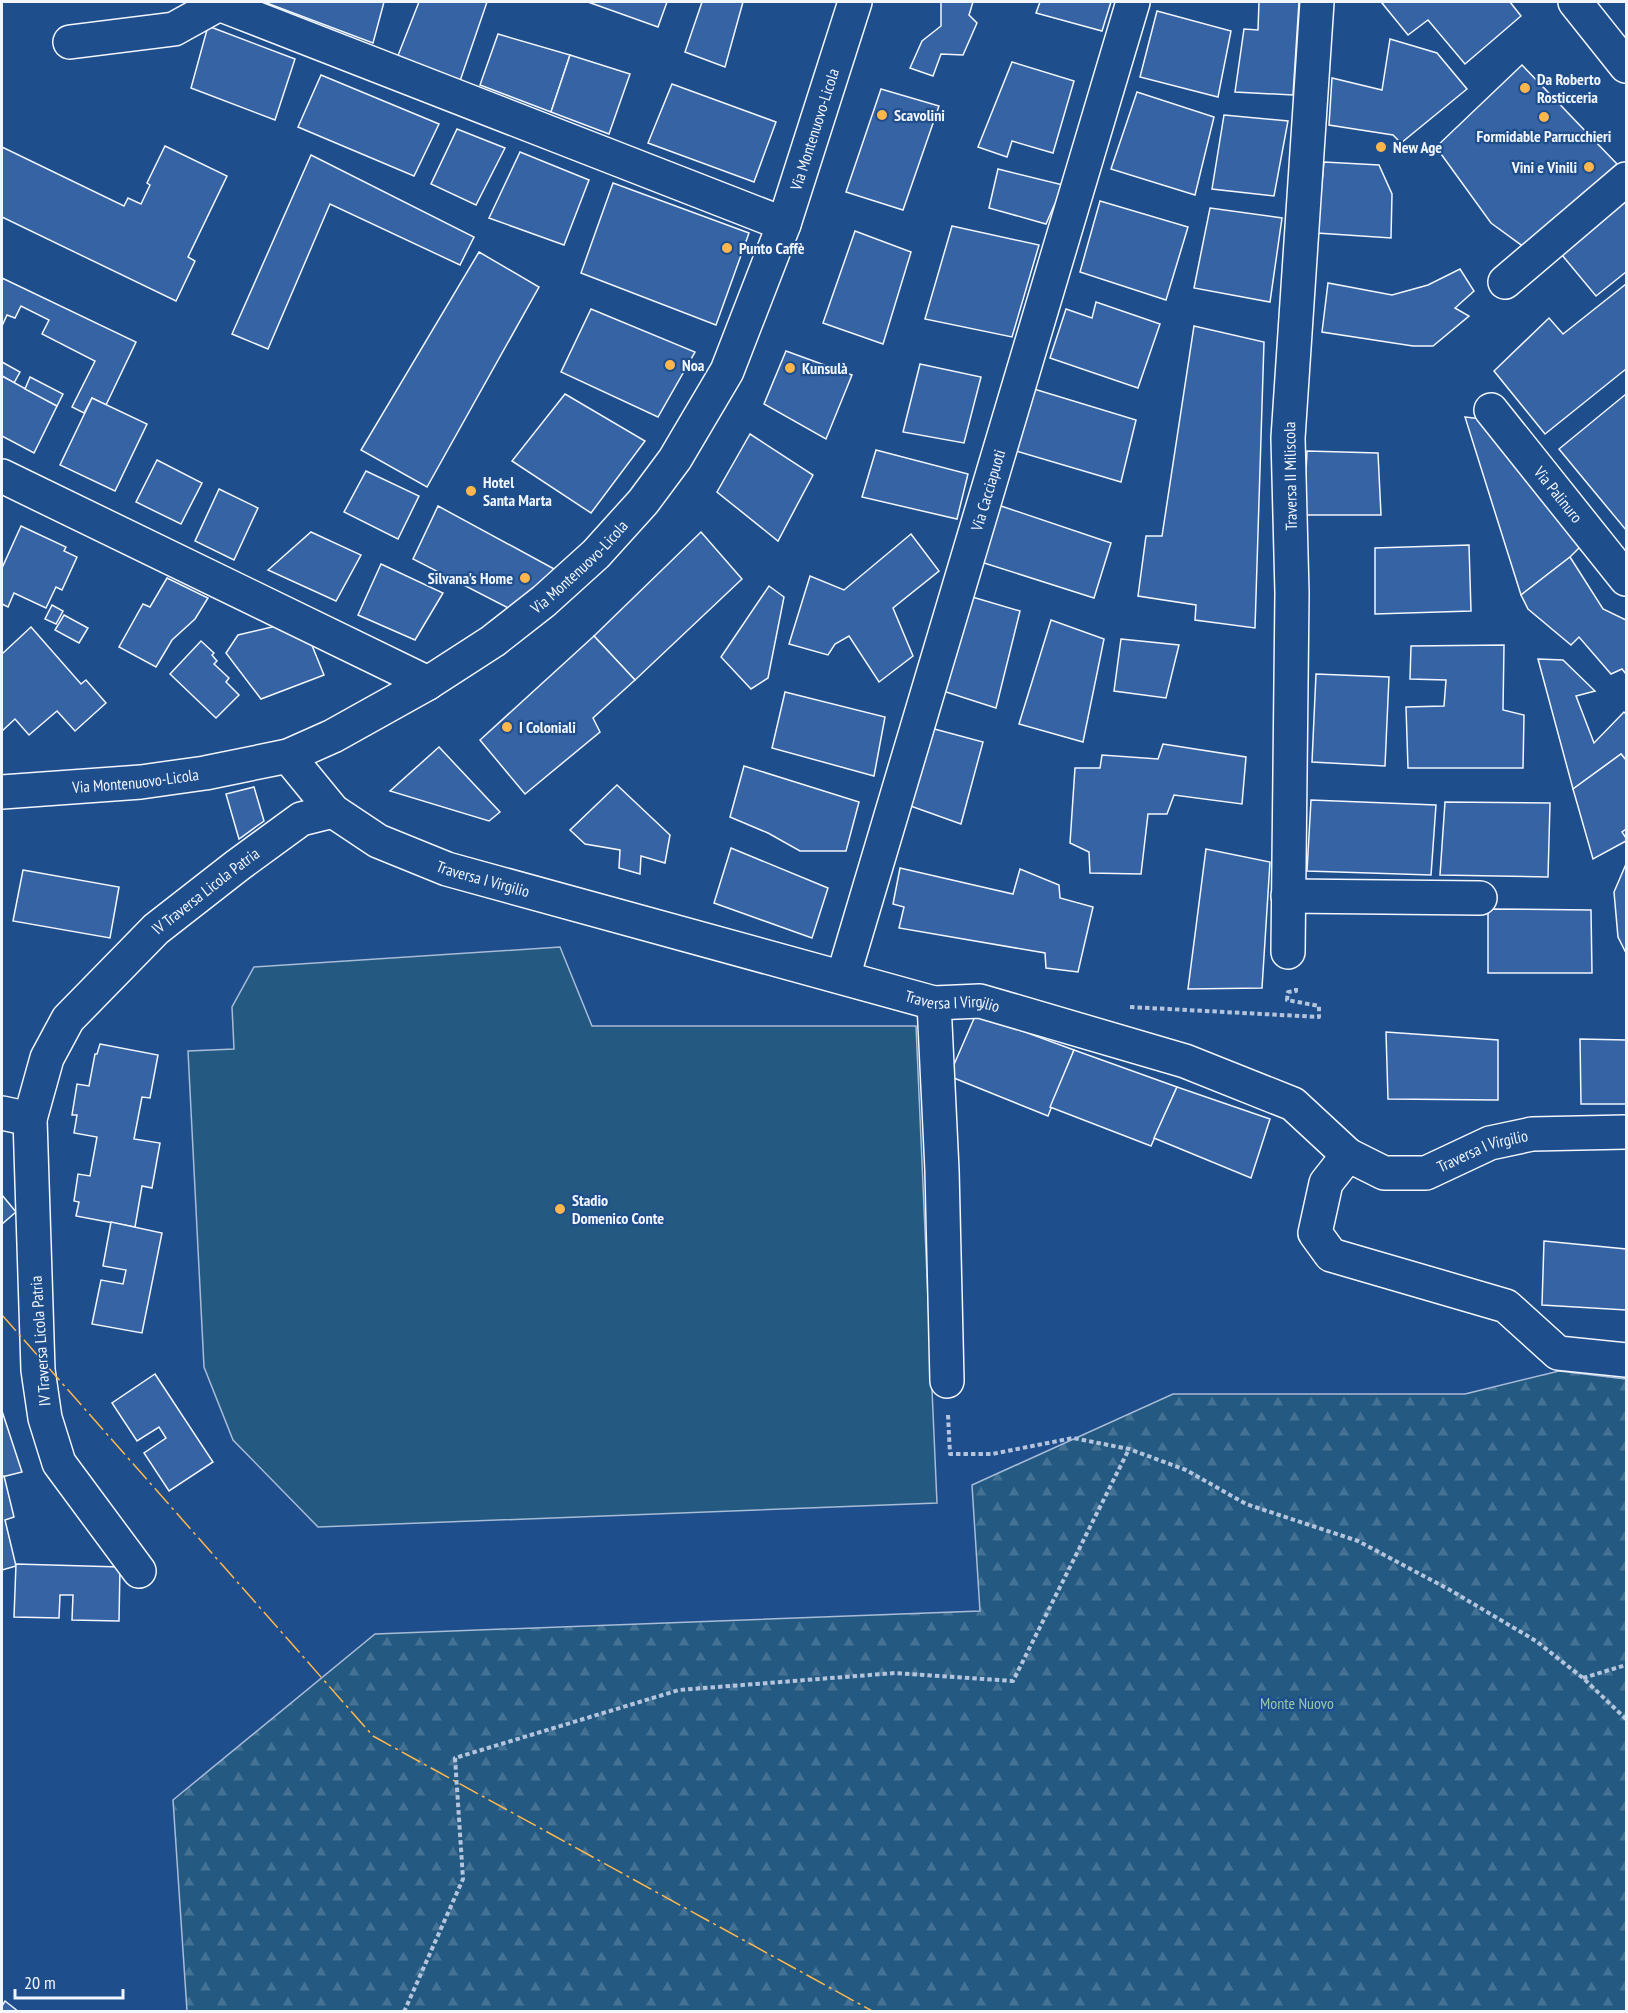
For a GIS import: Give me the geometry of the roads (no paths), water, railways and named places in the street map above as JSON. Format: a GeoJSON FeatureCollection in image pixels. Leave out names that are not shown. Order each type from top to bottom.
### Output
{"type":"FeatureCollection","features":[{"type":"Feature","properties":{"kind":"street","name":"Via Montenuovo-Licola"},"geometry":{"type":"LineString","coordinates":[[2,792],[141,782],[205,773],[288,756],[333,736],[428,683],[494,641],[544,601],[596,554],[643,502],[675,459],[727,371],[784,224],[855,2]]}},
{"type":"Feature","properties":{"kind":"street","name":"Via Cacciapuoti"},"geometry":{"type":"LineString","coordinates":[[843,977],[1133,2]]}},
{"type":"Feature","properties":{"kind":"street","name":"Traversa II Miliscola"},"geometry":{"type":"LineString","coordinates":[[1288,952],[1292,593],[1288,438],[1317,2]]}},
{"type":"Feature","properties":{"kind":"street"},"geometry":{"type":"LineString","coordinates":[[1575,2],[1626,66]]}},
{"type":"Feature","properties":{"kind":"street"},"geometry":{"type":"LineString","coordinates":[[70,42],[174,29],[219,4],[784,224]]}},
{"type":"Feature","properties":{"kind":"street"},"geometry":{"type":"LineString","coordinates":[[1505,282],[1626,179]]}},
{"type":"Feature","properties":{"kind":"street","name":"Via Palinuro"},"geometry":{"type":"LineString","coordinates":[[1491,410],[1626,579]]}},
{"type":"Feature","properties":{"kind":"street"},"geometry":{"type":"LineString","coordinates":[[2,476],[428,683]]}},
{"type":"Feature","properties":{"kind":"street","name":"Traversa I Virgilio"},"geometry":{"type":"LineString","coordinates":[[288,756],[333,811],[378,841],[447,869],[934,1003],[980,1000],[1185,1060],[1293,1104],[1348,1155],[1384,1173],[1426,1173],[1490,1143],[1532,1134],[1626,1132]]}},
{"type":"Feature","properties":{"kind":"street","name":"IV Traversa Licola Patria"},"geometry":{"type":"LineString","coordinates":[[139,1571],[59,1463],[45,1418],[38,1370],[16,1116],[68,1019],[156,930],[301,819],[333,811]]}},
{"type":"Feature","properties":{"kind":"street"},"geometry":{"type":"LineString","coordinates":[[1288,896],[1480,898]]}},
{"type":"Feature","properties":{"kind":"street"},"geometry":{"type":"LineString","coordinates":[[934,1003],[942,1170],[947,1382]]}},
{"type":"Feature","properties":{"kind":"street"},"geometry":{"type":"LineString","coordinates":[[1348,1155],[1326,1183],[1315,1233],[1331,1255],[1506,1306],[1558,1353],[1626,1360]]}},
{"type":"Feature","properties":{"kind":"place","name":"Da Roberto Rosticceria"},"geometry":{"type":"Point","coordinates":[1525,88]}},
{"type":"Feature","properties":{"kind":"place","name":"Scavolini"},"geometry":{"type":"Point","coordinates":[882,115]}},
{"type":"Feature","properties":{"kind":"place","name":"Formidable Parrucchieri"},"geometry":{"type":"Point","coordinates":[1544,117]}},
{"type":"Feature","properties":{"kind":"place","name":"New Age"},"geometry":{"type":"Point","coordinates":[1381,147]}},
{"type":"Feature","properties":{"kind":"place","name":"Vini e Vinili"},"geometry":{"type":"Point","coordinates":[1589,167]}},
{"type":"Feature","properties":{"kind":"place","name":"Punto Caffè"},"geometry":{"type":"Point","coordinates":[727,248]}},
{"type":"Feature","properties":{"kind":"place","name":"Noa"},"geometry":{"type":"Point","coordinates":[670,365]}},
{"type":"Feature","properties":{"kind":"place","name":"Kunsulà"},"geometry":{"type":"Point","coordinates":[790,368]}},
{"type":"Feature","properties":{"kind":"place","name":"Hotel Santa Marta"},"geometry":{"type":"Point","coordinates":[471,491]}},
{"type":"Feature","properties":{"kind":"place","name":"Silvana's Home"},"geometry":{"type":"Point","coordinates":[525,578]}},
{"type":"Feature","properties":{"kind":"place","name":"I Coloniali"},"geometry":{"type":"Point","coordinates":[507,727]}},
{"type":"Feature","properties":{"kind":"place","name":"Stadio Domenico Conte"},"geometry":{"type":"Point","coordinates":[560,1209]}},
{"type":"Feature","properties":{"kind":"park label","name":"Monte Nuovo"},"geometry":{"type":"Point","coordinates":[1297,1703]}}]}
